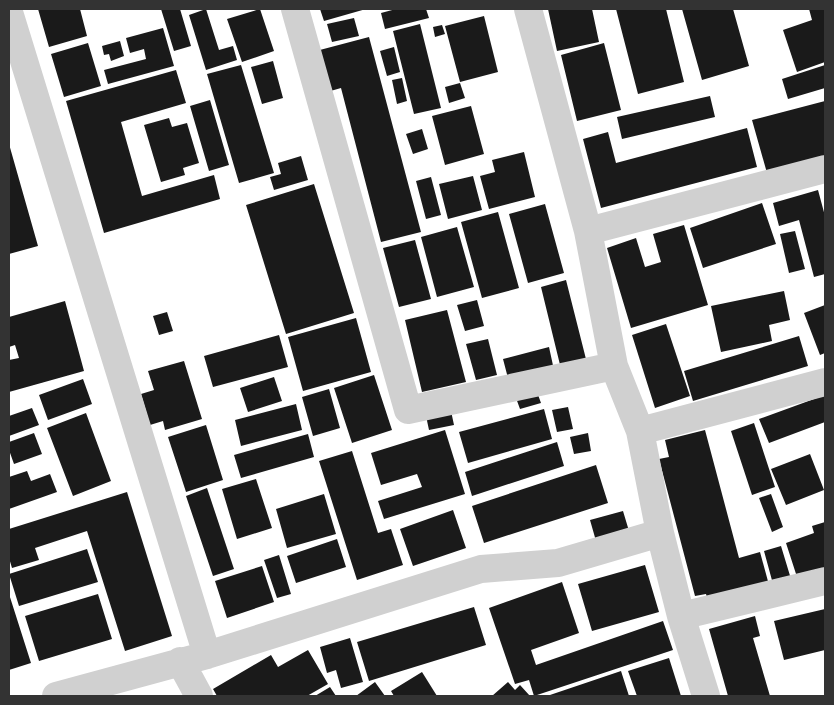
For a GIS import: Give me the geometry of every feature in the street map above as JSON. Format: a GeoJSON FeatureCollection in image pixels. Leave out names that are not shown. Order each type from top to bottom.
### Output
{"type":"FeatureCollection","features":[{"type":"Feature","properties":{"kind":"street"},"geometry":{"type":"LineString","coordinates":[[295,9],[408,410],[614,366]]}},
{"type":"Feature","properties":{"kind":"street"},"geometry":{"type":"LineString","coordinates":[[528,9],[588,231],[614,366],[640,431],[660,533],[681,616],[706,696]]}},
{"type":"Feature","properties":{"kind":"street"},"geometry":{"type":"LineString","coordinates":[[9,12],[207,655]]}},
{"type":"Feature","properties":{"kind":"street"},"geometry":{"type":"LineString","coordinates":[[588,231],[825,170]]}},
{"type":"Feature","properties":{"kind":"street"},"geometry":{"type":"LineString","coordinates":[[640,431],[825,382]]}},
{"type":"Feature","properties":{"kind":"street"},"geometry":{"type":"LineString","coordinates":[[56,696],[207,655],[482,569],[558,563],[660,533]]}},
{"type":"Feature","properties":{"kind":"street"},"geometry":{"type":"LineString","coordinates":[[681,616],[825,581]]}},
{"type":"Feature","properties":{"kind":"street"},"geometry":{"type":"LineString","coordinates":[[180,661],[199,696]]}},
{"type":"Feature","properties":{"kind":"building"},"geometry":{"type":"Polygon","coordinates":[[[38,9],[80,9],[87,36],[49,47],[38,9]]]}},
{"type":"Feature","properties":{"kind":"building"},"geometry":{"type":"Polygon","coordinates":[[[161,9],[180,9],[191,46],[174,51],[161,9]]]}},
{"type":"Feature","properties":{"kind":"building"},"geometry":{"type":"Polygon","coordinates":[[[206,9],[219,50],[233,46],[237,60],[206,70],[189,15],[206,9]]]}},
{"type":"Feature","properties":{"kind":"building"},"geometry":{"type":"Polygon","coordinates":[[[260,9],[274,51],[242,62],[227,19],[260,9]]]}},
{"type":"Feature","properties":{"kind":"building"},"geometry":{"type":"Polygon","coordinates":[[[320,9],[366,9],[324,21],[320,9]]]}},
{"type":"Feature","properties":{"kind":"building"},"geometry":{"type":"Polygon","coordinates":[[[396,9],[426,9],[429,18],[385,29],[381,13],[396,9]]]}},
{"type":"Feature","properties":{"kind":"building"},"geometry":{"type":"Polygon","coordinates":[[[548,9],[592,9],[599,42],[557,51],[548,9]]]}},
{"type":"Feature","properties":{"kind":"building"},"geometry":{"type":"Polygon","coordinates":[[[616,9],[666,9],[684,82],[638,94],[616,9]]]}},
{"type":"Feature","properties":{"kind":"building"},"geometry":{"type":"Polygon","coordinates":[[[682,9],[733,9],[749,66],[702,80],[682,9]]]}},
{"type":"Feature","properties":{"kind":"building"},"geometry":{"type":"Polygon","coordinates":[[[809,9],[825,9],[825,62],[797,72],[783,30],[812,20],[809,9]]]}},
{"type":"Feature","properties":{"kind":"building"},"geometry":{"type":"Polygon","coordinates":[[[484,16],[498,72],[460,82],[445,26],[484,16]]]}},
{"type":"Feature","properties":{"kind":"building"},"geometry":{"type":"Polygon","coordinates":[[[354,18],[359,36],[332,42],[327,24],[354,18]]]}},
{"type":"Feature","properties":{"kind":"building"},"geometry":{"type":"Polygon","coordinates":[[[420,24],[441,108],[414,114],[393,31],[420,24]]]}},
{"type":"Feature","properties":{"kind":"building"},"geometry":{"type":"Polygon","coordinates":[[[442,25],[445,34],[435,37],[433,27],[442,25]]]}},
{"type":"Feature","properties":{"kind":"building"},"geometry":{"type":"Polygon","coordinates":[[[163,28],[174,66],[108,84],[104,70],[146,59],[144,49],[130,53],[126,38],[163,28]]]}},
{"type":"Feature","properties":{"kind":"building"},"geometry":{"type":"Polygon","coordinates":[[[369,37],[421,232],[381,242],[341,88],[327,92],[316,51],[369,37]]]}},
{"type":"Feature","properties":{"kind":"building"},"geometry":{"type":"Polygon","coordinates":[[[120,41],[124,56],[111,61],[109,54],[104,55],[102,46],[120,41]]]}},
{"type":"Feature","properties":{"kind":"building"},"geometry":{"type":"Polygon","coordinates":[[[88,43],[101,86],[64,97],[51,54],[88,43]]]}},
{"type":"Feature","properties":{"kind":"building"},"geometry":{"type":"Polygon","coordinates":[[[604,43],[621,110],[577,121],[561,55],[604,43]]]}},
{"type":"Feature","properties":{"kind":"building"},"geometry":{"type":"Polygon","coordinates":[[[394,47],[400,72],[387,76],[380,51],[394,47]]]}},
{"type":"Feature","properties":{"kind":"building"},"geometry":{"type":"Polygon","coordinates":[[[273,61],[283,98],[262,104],[251,67],[273,61]]]}},
{"type":"Feature","properties":{"kind":"building"},"geometry":{"type":"Polygon","coordinates":[[[241,65],[274,173],[239,183],[207,74],[241,65]]]}},
{"type":"Feature","properties":{"kind":"building"},"geometry":{"type":"Polygon","coordinates":[[[825,65],[825,88],[788,99],[782,79],[825,65]]]}},
{"type":"Feature","properties":{"kind":"building"},"geometry":{"type":"Polygon","coordinates":[[[176,70],[186,103],[121,122],[142,196],[214,175],[220,199],[104,233],[66,101],[176,70]]]}},
{"type":"Feature","properties":{"kind":"building"},"geometry":{"type":"Polygon","coordinates":[[[402,78],[407,101],[397,104],[392,80],[402,78]]]}},
{"type":"Feature","properties":{"kind":"building"},"geometry":{"type":"Polygon","coordinates":[[[460,83],[465,98],[449,103],[445,87],[460,83]]]}},
{"type":"Feature","properties":{"kind":"building"},"geometry":{"type":"Polygon","coordinates":[[[710,96],[715,117],[622,139],[617,117],[710,96]]]}},
{"type":"Feature","properties":{"kind":"building"},"geometry":{"type":"Polygon","coordinates":[[[210,100],[229,165],[209,171],[190,106],[210,100]]]}},
{"type":"Feature","properties":{"kind":"building"},"geometry":{"type":"Polygon","coordinates":[[[825,101],[825,157],[767,173],[752,120],[825,101]]]}},
{"type":"Feature","properties":{"kind":"building"},"geometry":{"type":"Polygon","coordinates":[[[471,106],[484,154],[445,165],[432,116],[471,106]]]}},
{"type":"Feature","properties":{"kind":"building"},"geometry":{"type":"Polygon","coordinates":[[[169,118],[172,127],[187,123],[199,163],[183,168],[185,175],[161,182],[144,125],[169,118]]]}},
{"type":"Feature","properties":{"kind":"building"},"geometry":{"type":"Polygon","coordinates":[[[747,128],[757,167],[601,208],[583,139],[608,132],[616,163],[747,128]]]}},
{"type":"Feature","properties":{"kind":"building"},"geometry":{"type":"Polygon","coordinates":[[[422,129],[428,149],[413,154],[406,134],[422,129]]]}},
{"type":"Feature","properties":{"kind":"building"},"geometry":{"type":"Polygon","coordinates":[[[9,144],[38,246],[9,254],[9,144]]]}},
{"type":"Feature","properties":{"kind":"building"},"geometry":{"type":"Polygon","coordinates":[[[524,152],[535,197],[489,209],[480,176],[495,172],[492,160],[524,152]]]}},
{"type":"Feature","properties":{"kind":"building"},"geometry":{"type":"Polygon","coordinates":[[[301,156],[308,180],[274,190],[270,177],[281,174],[278,163],[301,156]]]}},
{"type":"Feature","properties":{"kind":"building"},"geometry":{"type":"Polygon","coordinates":[[[473,176],[482,210],[448,219],[439,184],[473,176]]]}},
{"type":"Feature","properties":{"kind":"building"},"geometry":{"type":"Polygon","coordinates":[[[431,177],[441,215],[426,219],[416,181],[431,177]]]}},
{"type":"Feature","properties":{"kind":"building"},"geometry":{"type":"Polygon","coordinates":[[[314,184],[354,313],[286,334],[246,205],[314,184]]]}},
{"type":"Feature","properties":{"kind":"building"},"geometry":{"type":"Polygon","coordinates":[[[818,190],[825,216],[825,274],[814,277],[799,220],[779,226],[773,203],[818,190]]]}},
{"type":"Feature","properties":{"kind":"building"},"geometry":{"type":"Polygon","coordinates":[[[762,203],[776,244],[703,268],[690,228],[762,203]]]}},
{"type":"Feature","properties":{"kind":"building"},"geometry":{"type":"Polygon","coordinates":[[[545,204],[564,273],[528,283],[509,214],[545,204]]]}},
{"type":"Feature","properties":{"kind":"building"},"geometry":{"type":"Polygon","coordinates":[[[498,212],[519,288],[482,298],[461,222],[498,212]]]}},
{"type":"Feature","properties":{"kind":"building"},"geometry":{"type":"Polygon","coordinates":[[[684,225],[708,305],[631,328],[607,248],[636,238],[645,267],[661,262],[653,234],[684,225]]]}},
{"type":"Feature","properties":{"kind":"building"},"geometry":{"type":"Polygon","coordinates":[[[457,227],[474,287],[437,297],[421,237],[457,227]]]}},
{"type":"Feature","properties":{"kind":"building"},"geometry":{"type":"Polygon","coordinates":[[[795,231],[805,269],[789,273],[780,234],[795,231]]]}},
{"type":"Feature","properties":{"kind":"building"},"geometry":{"type":"Polygon","coordinates":[[[415,240],[431,299],[399,307],[383,248],[415,240]]]}},
{"type":"Feature","properties":{"kind":"building"},"geometry":{"type":"Polygon","coordinates":[[[566,280],[588,367],[562,373],[541,287],[566,280]]]}},
{"type":"Feature","properties":{"kind":"building"},"geometry":{"type":"Polygon","coordinates":[[[784,291],[790,320],[769,325],[772,341],[721,352],[711,306],[784,291]]]}},
{"type":"Feature","properties":{"kind":"building"},"geometry":{"type":"Polygon","coordinates":[[[477,300],[484,326],[465,331],[457,305],[477,300]]]}},
{"type":"Feature","properties":{"kind":"building"},"geometry":{"type":"Polygon","coordinates":[[[65,301],[84,371],[9,392],[9,360],[19,358],[15,345],[9,347],[9,317],[65,301]]]}},
{"type":"Feature","properties":{"kind":"building"},"geometry":{"type":"Polygon","coordinates":[[[825,305],[825,353],[820,355],[804,313],[825,305]]]}},
{"type":"Feature","properties":{"kind":"building"},"geometry":{"type":"Polygon","coordinates":[[[447,310],[466,382],[422,392],[405,320],[447,310]]]}},
{"type":"Feature","properties":{"kind":"building"},"geometry":{"type":"Polygon","coordinates":[[[167,312],[173,331],[159,335],[153,316],[167,312]]]}},
{"type":"Feature","properties":{"kind":"building"},"geometry":{"type":"Polygon","coordinates":[[[356,318],[371,372],[303,391],[288,337],[356,318]]]}},
{"type":"Feature","properties":{"kind":"building"},"geometry":{"type":"Polygon","coordinates":[[[666,324],[690,396],[655,408],[632,335],[666,324]]]}},
{"type":"Feature","properties":{"kind":"building"},"geometry":{"type":"Polygon","coordinates":[[[279,335],[288,367],[213,387],[204,356],[279,335]]]}},
{"type":"Feature","properties":{"kind":"building"},"geometry":{"type":"Polygon","coordinates":[[[799,336],[808,366],[693,401],[684,371],[799,336]]]}},
{"type":"Feature","properties":{"kind":"building"},"geometry":{"type":"Polygon","coordinates":[[[488,339],[497,375],[476,380],[466,344],[488,339]]]}},
{"type":"Feature","properties":{"kind":"building"},"geometry":{"type":"Polygon","coordinates":[[[549,347],[554,370],[509,382],[503,359],[549,347]]]}},
{"type":"Feature","properties":{"kind":"building"},"geometry":{"type":"Polygon","coordinates":[[[184,361],[202,419],[165,430],[163,421],[150,425],[141,394],[154,390],[148,371],[184,361]]]}},
{"type":"Feature","properties":{"kind":"building"},"geometry":{"type":"Polygon","coordinates":[[[374,375],[392,430],[352,443],[334,388],[374,375]]]}},
{"type":"Feature","properties":{"kind":"building"},"geometry":{"type":"Polygon","coordinates":[[[274,377],[282,401],[248,412],[240,388],[274,377]]]}},
{"type":"Feature","properties":{"kind":"building"},"geometry":{"type":"Polygon","coordinates":[[[83,379],[92,404],[48,420],[39,395],[83,379]]]}},
{"type":"Feature","properties":{"kind":"building"},"geometry":{"type":"Polygon","coordinates":[[[329,389],[340,428],[313,436],[302,397],[329,389]]]}},
{"type":"Feature","properties":{"kind":"building"},"geometry":{"type":"Polygon","coordinates":[[[537,392],[541,403],[520,409],[516,398],[537,392]]]}},
{"type":"Feature","properties":{"kind":"building"},"geometry":{"type":"Polygon","coordinates":[[[825,395],[825,422],[769,443],[759,419],[825,395]]]}},
{"type":"Feature","properties":{"kind":"building"},"geometry":{"type":"Polygon","coordinates":[[[296,404],[302,430],[241,446],[235,420],[296,404]]]}},
{"type":"Feature","properties":{"kind":"building"},"geometry":{"type":"Polygon","coordinates":[[[568,407],[573,429],[557,432],[552,410],[568,407]]]}},
{"type":"Feature","properties":{"kind":"building"},"geometry":{"type":"Polygon","coordinates":[[[32,408],[39,425],[9,436],[9,416],[32,408]]]}},
{"type":"Feature","properties":{"kind":"building"},"geometry":{"type":"Polygon","coordinates":[[[544,409],[552,439],[468,463],[459,432],[544,409]]]}},
{"type":"Feature","properties":{"kind":"building"},"geometry":{"type":"Polygon","coordinates":[[[451,411],[454,425],[429,430],[426,416],[451,411]]]}},
{"type":"Feature","properties":{"kind":"building"},"geometry":{"type":"Polygon","coordinates":[[[86,413],[111,481],[73,496],[47,428],[86,413]]]}},
{"type":"Feature","properties":{"kind":"building"},"geometry":{"type":"Polygon","coordinates":[[[754,423],[775,487],[752,495],[731,431],[754,423]]]}},
{"type":"Feature","properties":{"kind":"building"},"geometry":{"type":"Polygon","coordinates":[[[206,425],[223,480],[186,492],[168,437],[206,425]]]}},
{"type":"Feature","properties":{"kind":"building"},"geometry":{"type":"Polygon","coordinates":[[[445,430],[465,494],[384,519],[378,501],[422,487],[417,474],[381,485],[371,453],[445,430]]]}},
{"type":"Feature","properties":{"kind":"building"},"geometry":{"type":"Polygon","coordinates":[[[705,430],[739,558],[760,552],[769,585],[708,601],[706,594],[695,596],[659,459],[669,457],[665,440],[705,430]]]}},
{"type":"Feature","properties":{"kind":"building"},"geometry":{"type":"Polygon","coordinates":[[[34,433],[42,454],[14,464],[9,450],[9,442],[34,433]]]}},
{"type":"Feature","properties":{"kind":"building"},"geometry":{"type":"Polygon","coordinates":[[[588,433],[591,451],[574,454],[570,437],[588,433]]]}},
{"type":"Feature","properties":{"kind":"building"},"geometry":{"type":"Polygon","coordinates":[[[308,434],[314,457],[241,478],[234,455],[308,434]]]}},
{"type":"Feature","properties":{"kind":"building"},"geometry":{"type":"Polygon","coordinates":[[[557,442],[564,466],[472,496],[465,472],[557,442]]]}},
{"type":"Feature","properties":{"kind":"building"},"geometry":{"type":"Polygon","coordinates":[[[352,451],[378,533],[391,529],[403,565],[357,580],[319,461],[352,451]]]}},
{"type":"Feature","properties":{"kind":"building"},"geometry":{"type":"Polygon","coordinates":[[[810,454],[824,490],[786,505],[771,469],[810,454]]]}},
{"type":"Feature","properties":{"kind":"building"},"geometry":{"type":"Polygon","coordinates":[[[596,465],[608,503],[484,543],[472,506],[596,465]]]}},
{"type":"Feature","properties":{"kind":"building"},"geometry":{"type":"Polygon","coordinates":[[[27,471],[31,481],[50,474],[57,492],[9,509],[9,477],[27,471]]]}},
{"type":"Feature","properties":{"kind":"building"},"geometry":{"type":"Polygon","coordinates":[[[256,479],[272,528],[237,539],[222,489],[256,479]]]}},
{"type":"Feature","properties":{"kind":"building"},"geometry":{"type":"Polygon","coordinates":[[[207,488],[234,569],[213,576],[186,496],[207,488]]]}},
{"type":"Feature","properties":{"kind":"building"},"geometry":{"type":"Polygon","coordinates":[[[127,492],[172,636],[125,651],[87,531],[35,548],[39,560],[12,568],[9,558],[9,529],[127,492]]]}},
{"type":"Feature","properties":{"kind":"building"},"geometry":{"type":"Polygon","coordinates":[[[324,494],[336,534],[287,548],[276,509],[324,494]]]}},
{"type":"Feature","properties":{"kind":"building"},"geometry":{"type":"Polygon","coordinates":[[[771,494],[783,527],[772,532],[759,498],[771,494]]]}},
{"type":"Feature","properties":{"kind":"building"},"geometry":{"type":"Polygon","coordinates":[[[453,510],[466,548],[413,566],[400,529],[453,510]]]}},
{"type":"Feature","properties":{"kind":"building"},"geometry":{"type":"Polygon","coordinates":[[[623,511],[629,531],[596,541],[590,520],[623,511]]]}},
{"type":"Feature","properties":{"kind":"building"},"geometry":{"type":"Polygon","coordinates":[[[825,522],[825,568],[797,577],[786,543],[814,533],[812,526],[825,522]]]}},
{"type":"Feature","properties":{"kind":"building"},"geometry":{"type":"Polygon","coordinates":[[[337,539],[346,567],[296,583],[287,556],[337,539]]]}},
{"type":"Feature","properties":{"kind":"building"},"geometry":{"type":"Polygon","coordinates":[[[781,546],[791,579],[773,584],[764,551],[781,546]]]}},
{"type":"Feature","properties":{"kind":"building"},"geometry":{"type":"Polygon","coordinates":[[[87,549],[98,582],[19,606],[9,574],[87,549]]]}},
{"type":"Feature","properties":{"kind":"building"},"geometry":{"type":"Polygon","coordinates":[[[279,555],[291,594],[277,598],[264,560],[279,555]]]}},
{"type":"Feature","properties":{"kind":"building"},"geometry":{"type":"Polygon","coordinates":[[[645,565],[659,612],[592,631],[578,584],[645,565]]]}},
{"type":"Feature","properties":{"kind":"building"},"geometry":{"type":"Polygon","coordinates":[[[262,566],[274,602],[227,618],[215,581],[262,566]]]}},
{"type":"Feature","properties":{"kind":"building"},"geometry":{"type":"Polygon","coordinates":[[[562,582],[579,633],[531,650],[536,665],[663,621],[673,650],[534,696],[529,680],[515,684],[489,608],[562,582]]]}},
{"type":"Feature","properties":{"kind":"building"},"geometry":{"type":"Polygon","coordinates":[[[9,594],[31,663],[9,670],[9,594]]]}},
{"type":"Feature","properties":{"kind":"building"},"geometry":{"type":"Polygon","coordinates":[[[98,594],[112,639],[39,661],[25,616],[98,594]]]}},
{"type":"Feature","properties":{"kind":"building"},"geometry":{"type":"Polygon","coordinates":[[[474,607],[486,645],[369,681],[357,642],[474,607]]]}},
{"type":"Feature","properties":{"kind":"building"},"geometry":{"type":"Polygon","coordinates":[[[825,609],[825,650],[784,660],[774,621],[825,609]]]}},
{"type":"Feature","properties":{"kind":"building"},"geometry":{"type":"Polygon","coordinates":[[[755,616],[760,636],[753,638],[770,696],[728,696],[709,629],[755,616]]]}},
{"type":"Feature","properties":{"kind":"building"},"geometry":{"type":"Polygon","coordinates":[[[350,638],[363,682],[341,688],[336,670],[327,673],[320,647],[350,638]]]}},
{"type":"Feature","properties":{"kind":"building"},"geometry":{"type":"Polygon","coordinates":[[[308,650],[328,684],[307,696],[217,696],[213,689],[271,655],[278,667],[308,650]]]}},
{"type":"Feature","properties":{"kind":"building"},"geometry":{"type":"Polygon","coordinates":[[[669,658],[681,696],[637,696],[628,671],[669,658]]]}},
{"type":"Feature","properties":{"kind":"building"},"geometry":{"type":"Polygon","coordinates":[[[621,671],[629,696],[547,696],[621,671]]]}},
{"type":"Feature","properties":{"kind":"building"},"geometry":{"type":"Polygon","coordinates":[[[422,672],[437,696],[394,696],[391,691],[422,672]]]}},
{"type":"Feature","properties":{"kind":"building"},"geometry":{"type":"Polygon","coordinates":[[[375,682],[385,696],[356,696],[375,682]]]}},
{"type":"Feature","properties":{"kind":"building"},"geometry":{"type":"Polygon","coordinates":[[[508,682],[515,690],[520,685],[530,696],[492,696],[508,682]]]}},
{"type":"Feature","properties":{"kind":"building"},"geometry":{"type":"Polygon","coordinates":[[[330,687],[336,696],[315,696],[330,687]]]}}]}
